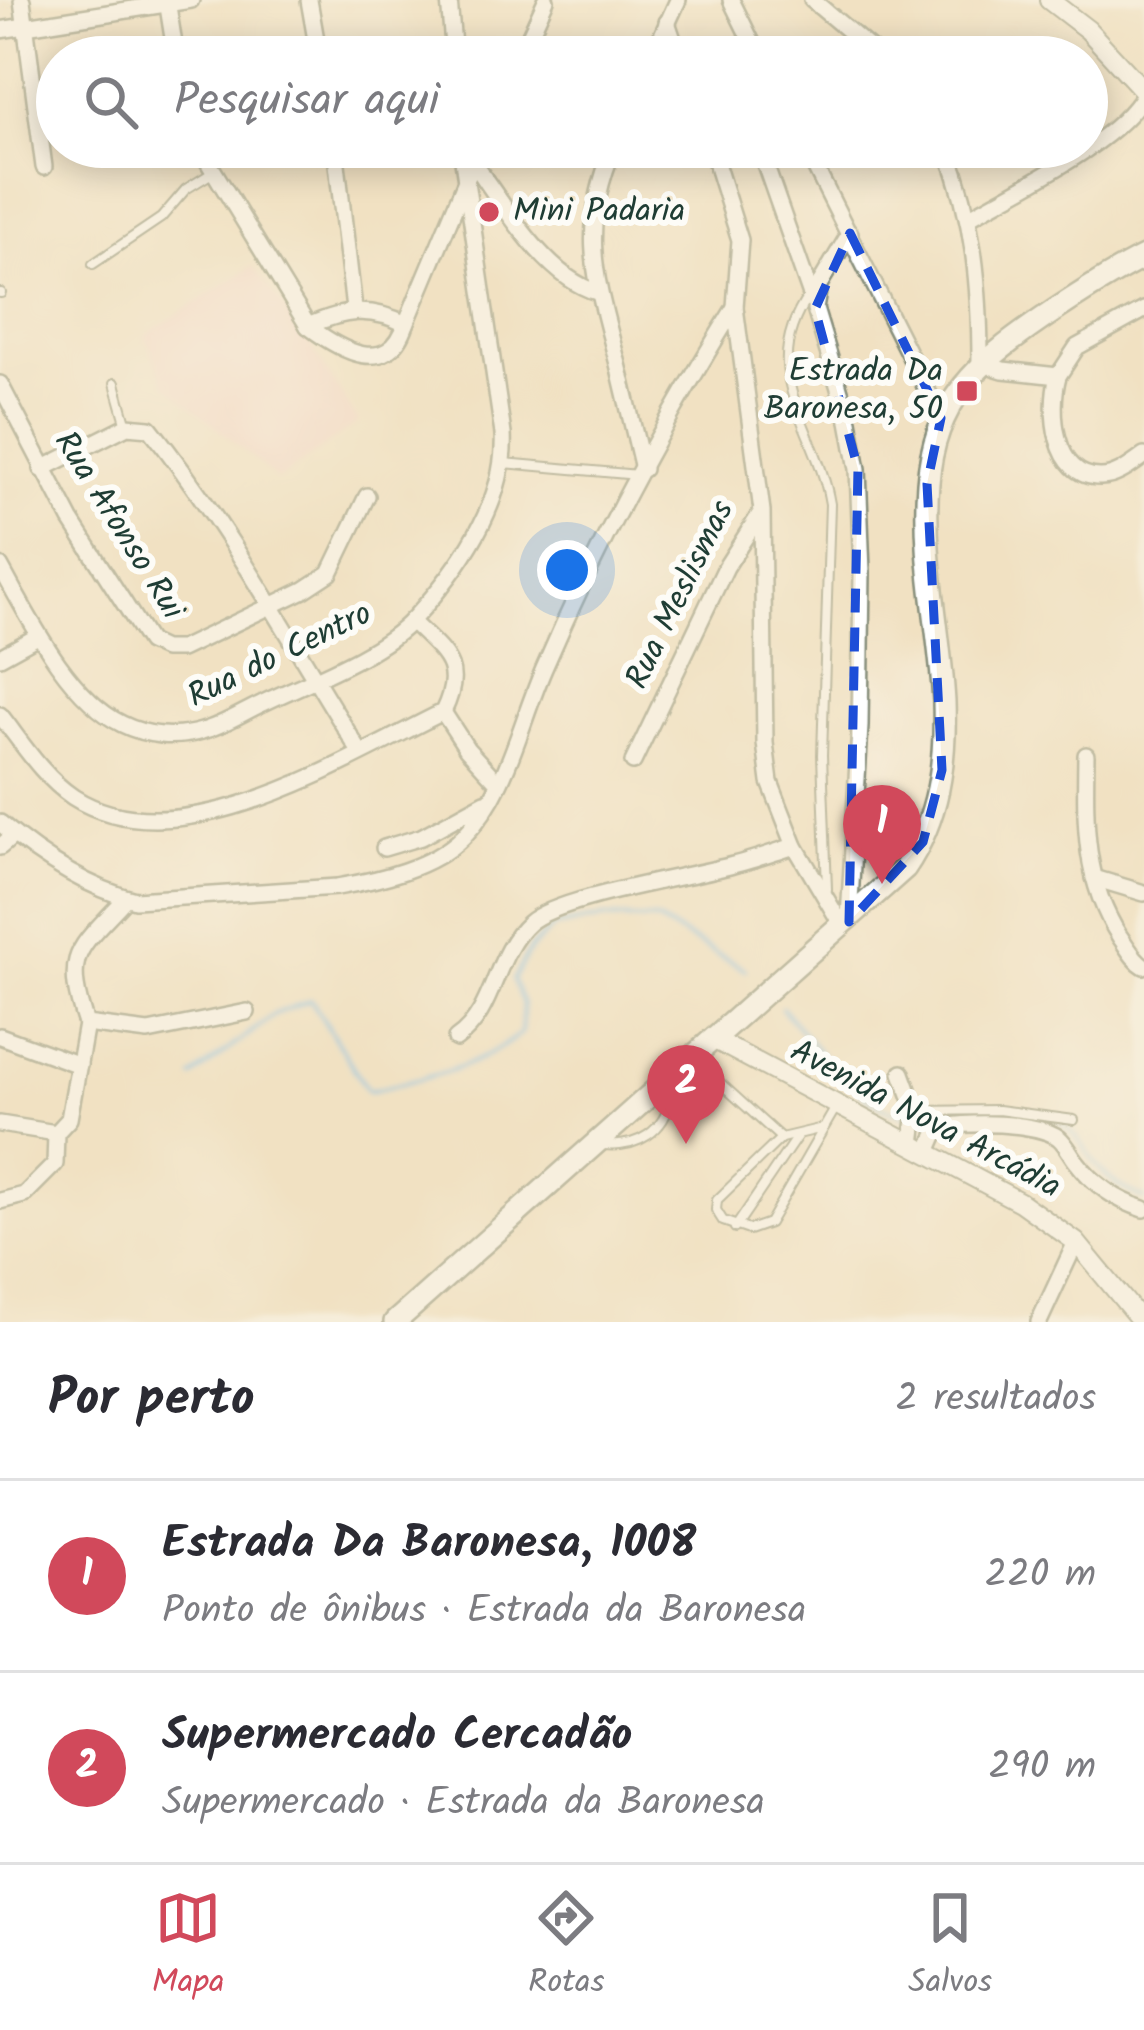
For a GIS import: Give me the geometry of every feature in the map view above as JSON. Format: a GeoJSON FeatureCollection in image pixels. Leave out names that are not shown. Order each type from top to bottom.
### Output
{"type":"FeatureCollection","features":[{"type":"Feature","properties":{"kind":"main road"},"geometry":{"type":"LineString","coordinates":[[395,1322],[905,868],[935,811],[944,720],[928,484],[941,418],[980,363],[1109,274],[1144,257]]}},
{"type":"Feature","properties":{"kind":"street"},"geometry":{"type":"LineString","coordinates":[[22,0],[36,111]]}},
{"type":"Feature","properties":{"kind":"street"},"geometry":{"type":"LineString","coordinates":[[0,30],[191,0]]}},
{"type":"Feature","properties":{"kind":"street"},"geometry":{"type":"LineString","coordinates":[[309,0],[315,36]]}},
{"type":"Feature","properties":{"kind":"street"},"geometry":{"type":"LineString","coordinates":[[449,0],[452,36]]}},
{"type":"Feature","properties":{"kind":"street"},"geometry":{"type":"LineString","coordinates":[[530,36],[546,0]]}},
{"type":"Feature","properties":{"kind":"street"},"geometry":{"type":"LineString","coordinates":[[661,36],[678,0]]}},
{"type":"Feature","properties":{"kind":"street"},"geometry":{"type":"LineString","coordinates":[[730,0],[748,36]]}},
{"type":"Feature","properties":{"kind":"street"},"geometry":{"type":"LineString","coordinates":[[812,0],[855,36]]}},
{"type":"Feature","properties":{"kind":"street"},"geometry":{"type":"LineString","coordinates":[[1049,0],[1093,36]]}},
{"type":"Feature","properties":{"kind":"street"},"geometry":{"type":"LineString","coordinates":[[167,2],[173,36]]}},
{"type":"Feature","properties":{"kind":"street"},"geometry":{"type":"LineString","coordinates":[[667,22],[672,36]]}},
{"type":"Feature","properties":{"kind":"street"},"geometry":{"type":"LineString","coordinates":[[1108,52],[1144,92],[1136,110],[1108,133]]}},
{"type":"Feature","properties":{"kind":"street"},"geometry":{"type":"LineString","coordinates":[[212,168],[308,326],[348,350],[381,356],[392,351],[406,324],[470,168]]}},
{"type":"Feature","properties":{"kind":"street"},"geometry":{"type":"LineString","coordinates":[[338,168],[355,309]]}},
{"type":"Feature","properties":{"kind":"street"},"geometry":{"type":"LineString","coordinates":[[463,168],[503,434],[503,463]]}},
{"type":"Feature","properties":{"kind":"street"},"geometry":{"type":"LineString","coordinates":[[484,168],[515,221],[559,272],[581,288],[597,292]]}},
{"type":"Feature","properties":{"kind":"street"},"geometry":{"type":"LineString","coordinates":[[606,168],[596,196],[592,246],[597,292],[641,472]]}},
{"type":"Feature","properties":{"kind":"street"},"geometry":{"type":"LineString","coordinates":[[0,823],[83,879],[126,898],[174,899],[369,881],[446,850],[463,837],[495,791],[545,665],[641,472],[735,307],[740,240],[718,168]]}},
{"type":"Feature","properties":{"kind":"street"},"geometry":{"type":"LineString","coordinates":[[766,168],[850,422],[858,469],[860,726],[846,924]]}},
{"type":"Feature","properties":{"kind":"street"},"geometry":{"type":"LineString","coordinates":[[816,168],[941,418]]}},
{"type":"Feature","properties":{"kind":"street"},"geometry":{"type":"LineString","coordinates":[[953,168],[970,218],[980,305],[980,363],[1058,376]]}},
{"type":"Feature","properties":{"kind":"street"},"geometry":{"type":"LineString","coordinates":[[970,218],[1053,168]]}},
{"type":"Feature","properties":{"kind":"street"},"geometry":{"type":"LineString","coordinates":[[813,301],[850,233]]}},
{"type":"Feature","properties":{"kind":"street","name":"Rua Meslismas"},"geometry":{"type":"LineString","coordinates":[[633,762],[726,567],[762,512],[735,307]]}},
{"type":"Feature","properties":{"kind":"street"},"geometry":{"type":"LineString","coordinates":[[308,326],[355,309],[406,324]]}},
{"type":"Feature","properties":{"kind":"street"},"geometry":{"type":"LineString","coordinates":[[1144,310],[1077,347],[1058,376],[1053,395],[1056,434],[1068,462],[1086,475],[1103,477],[1122,471],[1144,456]]}},
{"type":"Feature","properties":{"kind":"street","name":"Rua Afonso Rui"},"geometry":{"type":"LineString","coordinates":[[0,384],[42,469],[149,641],[164,649],[181,649],[330,573],[367,496]]}},
{"type":"Feature","properties":{"kind":"street"},"geometry":{"type":"LineString","coordinates":[[42,469],[128,426],[150,428],[274,604],[360,752]]}},
{"type":"Feature","properties":{"kind":"street","name":"Rua do Centro"},"geometry":{"type":"LineString","coordinates":[[0,566],[38,636],[103,713],[145,733],[172,736],[204,731],[314,679],[411,621],[478,534],[503,463]]}},
{"type":"Feature","properties":{"kind":"street"},"geometry":{"type":"LineString","coordinates":[[762,512],[765,743],[770,782],[796,846],[846,924]]}},
{"type":"Feature","properties":{"kind":"street"},"geometry":{"type":"LineString","coordinates":[[0,715],[44,771],[72,796],[112,813],[138,818],[234,807],[443,712],[453,692],[453,670],[447,656],[411,621]]}},
{"type":"Feature","properties":{"kind":"street"},"geometry":{"type":"LineString","coordinates":[[0,657],[38,636]]}},
{"type":"Feature","properties":{"kind":"street"},"geometry":{"type":"LineString","coordinates":[[443,712],[495,791]]}},
{"type":"Feature","properties":{"kind":"street"},"geometry":{"type":"LineString","coordinates":[[1086,755],[1086,842],[1094,878],[1106,914],[1144,966]]}},
{"type":"Feature","properties":{"kind":"street"},"geometry":{"type":"LineString","coordinates":[[384,848],[421,838],[495,791]]}},
{"type":"Feature","properties":{"kind":"street"},"geometry":{"type":"LineString","coordinates":[[0,848],[14,835]]}},
{"type":"Feature","properties":{"kind":"street"},"geometry":{"type":"LineString","coordinates":[[456,1039],[475,1023],[510,943],[532,919],[608,894],[737,865],[796,846]]}},
{"type":"Feature","properties":{"kind":"street"},"geometry":{"type":"LineString","coordinates":[[1094,878],[1144,893]]}},
{"type":"Feature","properties":{"kind":"street"},"geometry":{"type":"LineString","coordinates":[[0,1201],[23,1195],[55,1164],[56,1133],[69,1119],[86,1024],[74,987],[76,953],[126,898]]}},
{"type":"Feature","properties":{"kind":"street"},"geometry":{"type":"LineString","coordinates":[[86,1024],[148,1032],[247,1012]]}},
{"type":"Feature","properties":{"kind":"street"},"geometry":{"type":"LineString","coordinates":[[0,1036],[79,1065]]}},
{"type":"Feature","properties":{"kind":"street","name":"Avenida Nova Arcádia"},"geometry":{"type":"LineString","coordinates":[[715,1040],[836,1107],[917,1130],[1076,1242],[1142,1322]]}},
{"type":"Feature","properties":{"kind":"street"},"geometry":{"type":"LineString","coordinates":[[902,1072],[917,1130],[952,1124],[1021,1127],[1053,1134],[1103,1191],[1144,1209]]}},
{"type":"Feature","properties":{"kind":"street"},"geometry":{"type":"LineString","coordinates":[[0,1124],[56,1133]]}},
{"type":"Feature","properties":{"kind":"street"},"geometry":{"type":"LineString","coordinates":[[1039,1322],[1076,1242]]}},
{"type":"Feature","properties":{"kind":"lane"},"geometry":{"type":"LineString","coordinates":[[93,264],[161,218],[186,189],[214,172]]}},
{"type":"Feature","properties":{"kind":"lane"},"geometry":{"type":"LineString","coordinates":[[813,301],[788,332],[787,357],[797,415],[823,467],[830,504],[822,755],[827,897]]}},
{"type":"Feature","properties":{"kind":"lane"},"geometry":{"type":"LineString","coordinates":[[115,383],[128,426]]}},
{"type":"Feature","properties":{"kind":"lane"},"geometry":{"type":"LineString","coordinates":[[503,463],[641,472]]}},
{"type":"Feature","properties":{"kind":"lane"},"geometry":{"type":"LineString","coordinates":[[596,1145],[623,1147],[641,1140],[667,1116],[671,1078]]}},
{"type":"Feature","properties":{"kind":"lane"},"geometry":{"type":"LineString","coordinates":[[671,1103],[702,1080],[718,1081],[781,1138]]}},
{"type":"Feature","properties":{"kind":"lane"},"geometry":{"type":"LineString","coordinates":[[823,1128],[781,1138],[717,1200],[716,1210],[723,1221],[749,1230],[769,1223],[836,1107]]}},
{"type":"Feature","properties":{"kind":"lane"},"geometry":{"type":"LineString","coordinates":[[917,1130],[998,1110],[1074,1120]]}},
{"type":"Feature","properties":{"kind":"lane"},"geometry":{"type":"LineString","coordinates":[[735,1228],[798,1135]]}},
{"type":"Feature","properties":{"kind":"highlighted area"},"geometry":{"type":"Polygon","coordinates":[[[850,233],[941,418],[927,484],[942,770],[923,842],[849,922],[858,469],[815,309],[850,233]]]}},
{"type":"Feature","properties":{"kind":"shaded area"},"geometry":{"type":"Polygon","coordinates":[[[253,266],[308,340],[358,422],[278,480],[166,385],[144,335],[253,266]]]}},
{"type":"Feature","properties":{"kind":"waterway"},"geometry":{"type":"LineString","coordinates":[[193,1077],[275,1014],[311,1000],[368,1091],[468,1064],[521,1033],[523,1004],[513,980],[530,949],[553,927],[603,918],[656,920],[746,970]]}},
{"type":"Feature","properties":{"kind":"waterway"},"geometry":{"type":"LineString","coordinates":[[782,1008],[834,1068],[874,1102],[921,1119],[948,1119]]}},
{"type":"Feature","properties":{"kind":"waterway"},"geometry":{"type":"LineString","coordinates":[[960,1118],[1014,1116]]}},
{"type":"Feature","properties":{"kind":"waterway"},"geometry":{"type":"LineString","coordinates":[[1055,1120],[1074,1134],[1105,1175],[1144,1199]]}},
{"type":"Feature","properties":{"kind":"place","name":"Mini Padaria"},"geometry":{"type":"Point","coordinates":[489,212]}},
{"type":"Feature","properties":{"kind":"place","name":"Estrada Da Baronesa, 50"},"geometry":{"type":"Point","coordinates":[967,391]}},
{"type":"Feature","properties":{"kind":"place","name":"Estrada Da Baronesa, 1008"},"geometry":{"type":"Point","coordinates":[882,884]}},
{"type":"Feature","properties":{"kind":"place","name":"Supermercado Cercadão"},"geometry":{"type":"Point","coordinates":[686,1144]}}]}
